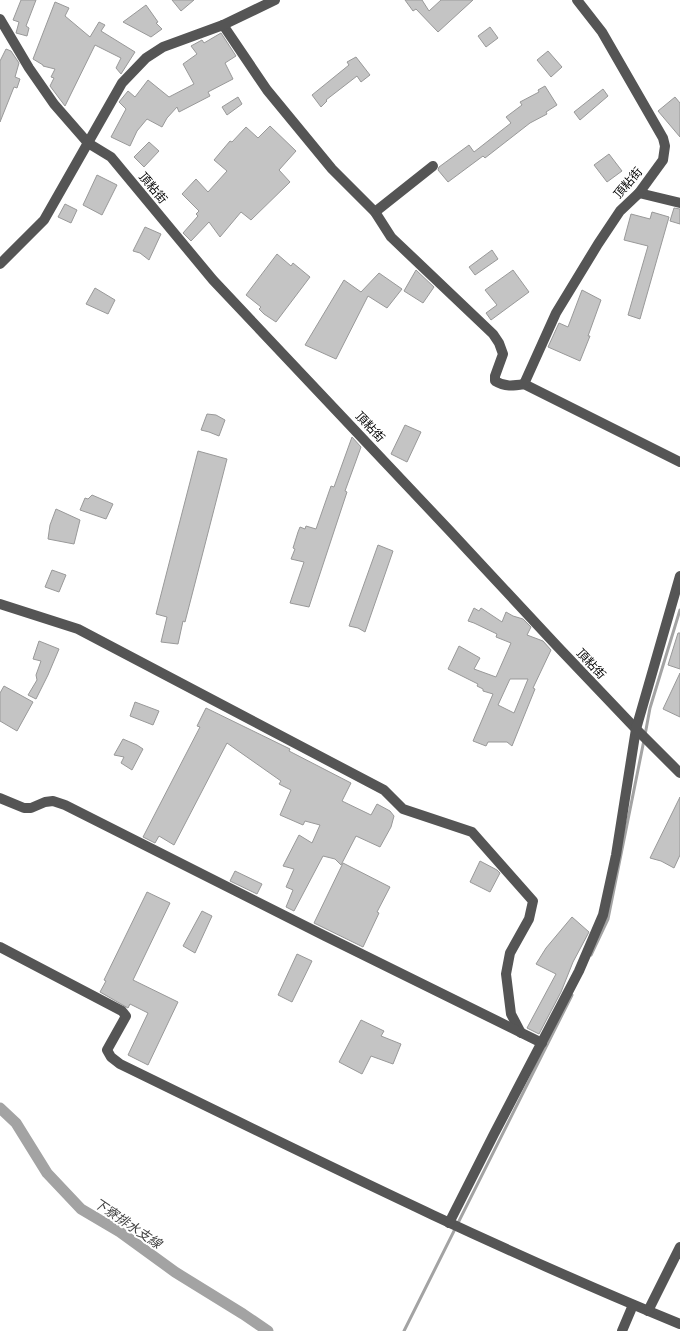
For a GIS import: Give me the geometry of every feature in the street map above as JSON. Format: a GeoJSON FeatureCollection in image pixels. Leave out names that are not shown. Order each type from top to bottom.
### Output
{"type":"FeatureCollection","features":[{"type":"Feature","properties":{"kind":"street"},"geometry":{"type":"LineString","coordinates":[[0,264],[44,220],[122,83],[146,58],[163,47],[223,24],[275,0]]}},
{"type":"Feature","properties":{"kind":"street","name":"頂粘街"},"geometry":{"type":"LineString","coordinates":[[524,384],[556,313],[620,211],[639,192],[663,160],[665,146],[602,32],[577,0]]}},
{"type":"Feature","properties":{"kind":"street","name":"頂粘街"},"geometry":{"type":"LineString","coordinates":[[0,19],[29,68],[54,104],[88,143],[111,158],[213,280],[636,730],[680,773]]}},
{"type":"Feature","properties":{"kind":"street"},"geometry":{"type":"LineString","coordinates":[[223,24],[267,90],[332,169],[375,212],[391,237],[493,334],[499,343],[503,354],[495,376],[496,381],[501,385],[513,386],[524,384],[680,462]]}},
{"type":"Feature","properties":{"kind":"street"},"geometry":{"type":"LineString","coordinates":[[375,212],[433,166]]}},
{"type":"Feature","properties":{"kind":"street"},"geometry":{"type":"LineString","coordinates":[[639,192],[680,203]]}},
{"type":"Feature","properties":{"kind":"street"},"geometry":{"type":"LineString","coordinates":[[454,1225],[494,1134],[579,971],[603,915],[616,855],[636,730],[680,576]]}},
{"type":"Feature","properties":{"kind":"street"},"geometry":{"type":"LineString","coordinates":[[0,604],[78,629],[384,790],[403,809],[472,832],[533,901],[529,919],[510,953],[506,974],[511,1014],[521,1033]]}},
{"type":"Feature","properties":{"kind":"street"},"geometry":{"type":"LineString","coordinates":[[0,798],[24,808],[31,808],[45,802],[53,801],[65,805],[542,1044]]}},
{"type":"Feature","properties":{"kind":"street"},"geometry":{"type":"LineString","coordinates":[[0,946],[122,1011],[126,1016],[107,1050],[111,1057],[120,1064],[508,1251],[680,1324]]}},
{"type":"Feature","properties":{"kind":"street"},"geometry":{"type":"LineString","coordinates":[[648,1311],[680,1247]]}},
{"type":"Feature","properties":{"kind":"street"},"geometry":{"type":"LineString","coordinates":[[622,1331],[633,1305]]}},
{"type":"Feature","properties":{"kind":"building"},"geometry":{"type":"Polygon","coordinates":[[[21,0],[36,0],[26,26],[29,28],[27,36],[16,33],[19,22],[13,20],[21,0]]]}},
{"type":"Feature","properties":{"kind":"building"},"geometry":{"type":"Polygon","coordinates":[[[172,0],[194,0],[181,11],[172,0]]]}},
{"type":"Feature","properties":{"kind":"building"},"geometry":{"type":"Polygon","coordinates":[[[405,0],[422,0],[429,11],[441,0],[473,0],[438,32],[416,9],[413,11],[405,0]]]}},
{"type":"Feature","properties":{"kind":"building"},"geometry":{"type":"Polygon","coordinates":[[[55,2],[69,8],[65,16],[90,37],[99,22],[105,25],[101,31],[135,52],[121,74],[116,68],[121,58],[95,45],[65,106],[50,86],[54,78],[51,77],[55,69],[43,66],[33,59],[55,2]]]}},
{"type":"Feature","properties":{"kind":"building"},"geometry":{"type":"Polygon","coordinates":[[[146,5],[158,22],[156,23],[162,29],[151,37],[123,22],[146,5]]]}},
{"type":"Feature","properties":{"kind":"building"},"geometry":{"type":"Polygon","coordinates":[[[490,27],[498,38],[486,47],[478,36],[490,27]]]}},
{"type":"Feature","properties":{"kind":"building"},"geometry":{"type":"Polygon","coordinates":[[[221,33],[236,56],[225,63],[233,79],[208,92],[210,96],[179,112],[177,107],[167,118],[162,127],[147,119],[137,131],[130,146],[111,137],[126,109],[119,102],[128,91],[135,97],[148,80],[169,97],[194,84],[183,64],[197,54],[191,46],[202,40],[204,43],[221,33]]]}},
{"type":"Feature","properties":{"kind":"building"},"geometry":{"type":"Polygon","coordinates":[[[6,49],[11,51],[19,63],[15,77],[20,79],[17,88],[14,87],[0,122],[0,61],[6,49]]]}},
{"type":"Feature","properties":{"kind":"building"},"geometry":{"type":"Polygon","coordinates":[[[548,51],[562,67],[551,77],[537,60],[548,51]]]}},
{"type":"Feature","properties":{"kind":"building"},"geometry":{"type":"Polygon","coordinates":[[[356,57],[370,75],[361,82],[357,76],[326,100],[327,101],[321,107],[312,95],[349,65],[347,62],[356,57]]]}},
{"type":"Feature","properties":{"kind":"building"},"geometry":{"type":"Polygon","coordinates":[[[545,86],[557,105],[546,112],[547,114],[530,123],[485,158],[483,156],[448,182],[438,170],[439,167],[469,145],[474,152],[511,123],[506,117],[522,105],[520,102],[539,92],[538,90],[545,86]]]}},
{"type":"Feature","properties":{"kind":"building"},"geometry":{"type":"Polygon","coordinates":[[[603,89],[608,96],[580,120],[574,112],[603,89]]]}},
{"type":"Feature","properties":{"kind":"building"},"geometry":{"type":"Polygon","coordinates":[[[238,97],[242,104],[227,115],[222,107],[238,97]]]}},
{"type":"Feature","properties":{"kind":"building"},"geometry":{"type":"Polygon","coordinates":[[[675,97],[680,103],[680,137],[658,111],[675,97]]]}},
{"type":"Feature","properties":{"kind":"building"},"geometry":{"type":"Polygon","coordinates":[[[270,126],[296,151],[279,170],[290,182],[251,220],[241,212],[220,237],[209,222],[191,241],[183,233],[198,216],[196,214],[199,211],[182,194],[196,179],[208,192],[227,171],[214,160],[230,141],[232,142],[246,127],[258,138],[270,126]]]}},
{"type":"Feature","properties":{"kind":"building"},"geometry":{"type":"Polygon","coordinates":[[[149,142],[159,151],[144,167],[134,157],[149,142]]]}},
{"type":"Feature","properties":{"kind":"building"},"geometry":{"type":"Polygon","coordinates":[[[609,154],[622,171],[607,182],[594,165],[609,154]]]}},
{"type":"Feature","properties":{"kind":"building"},"geometry":{"type":"Polygon","coordinates":[[[97,175],[117,185],[102,215],[83,205],[97,175]]]}},
{"type":"Feature","properties":{"kind":"building"},"geometry":{"type":"Polygon","coordinates":[[[65,204],[77,210],[71,223],[58,217],[65,204]]]}},
{"type":"Feature","properties":{"kind":"building"},"geometry":{"type":"Polygon","coordinates":[[[674,208],[680,209],[680,224],[670,221],[674,208]]]}},
{"type":"Feature","properties":{"kind":"building"},"geometry":{"type":"Polygon","coordinates":[[[652,212],[669,217],[640,319],[628,315],[648,246],[624,240],[631,214],[650,219],[652,212]]]}},
{"type":"Feature","properties":{"kind":"building"},"geometry":{"type":"Polygon","coordinates":[[[145,227],[161,234],[149,260],[140,253],[133,251],[145,227]]]}},
{"type":"Feature","properties":{"kind":"building"},"geometry":{"type":"Polygon","coordinates":[[[492,250],[498,259],[475,275],[469,267],[492,250]]]}},
{"type":"Feature","properties":{"kind":"building"},"geometry":{"type":"Polygon","coordinates":[[[277,254],[291,266],[293,263],[310,277],[276,322],[264,314],[259,309],[261,307],[246,295],[277,254]]]}},
{"type":"Feature","properties":{"kind":"building"},"geometry":{"type":"Polygon","coordinates":[[[416,270],[434,287],[423,303],[404,291],[416,270]]]}},
{"type":"Feature","properties":{"kind":"building"},"geometry":{"type":"Polygon","coordinates":[[[513,270],[529,292],[491,320],[486,313],[497,305],[485,290],[513,270]]]}},
{"type":"Feature","properties":{"kind":"building"},"geometry":{"type":"Polygon","coordinates":[[[379,273],[402,289],[387,308],[368,296],[336,359],[305,345],[344,280],[361,292],[379,273]]]}},
{"type":"Feature","properties":{"kind":"building"},"geometry":{"type":"Polygon","coordinates":[[[95,288],[115,300],[108,314],[86,304],[95,288]]]}},
{"type":"Feature","properties":{"kind":"building"},"geometry":{"type":"Polygon","coordinates":[[[582,290],[601,300],[588,336],[590,336],[580,361],[548,347],[559,323],[568,327],[582,290]]]}},
{"type":"Feature","properties":{"kind":"building"},"geometry":{"type":"Polygon","coordinates":[[[207,414],[216,415],[225,420],[219,436],[201,430],[207,414]]]}},
{"type":"Feature","properties":{"kind":"building"},"geometry":{"type":"Polygon","coordinates":[[[405,425],[421,432],[407,462],[391,454],[405,425]]]}},
{"type":"Feature","properties":{"kind":"building"},"geometry":{"type":"Polygon","coordinates":[[[352,437],[361,447],[345,491],[347,492],[309,607],[290,603],[304,562],[291,559],[295,549],[293,548],[298,532],[300,527],[305,529],[306,526],[316,529],[331,486],[334,487],[352,437]]]}},
{"type":"Feature","properties":{"kind":"building"},"geometry":{"type":"Polygon","coordinates":[[[198,451],[227,459],[178,644],[161,642],[167,617],[156,614],[198,451]]]}},
{"type":"Feature","properties":{"kind":"building"},"geometry":{"type":"Polygon","coordinates":[[[92,495],[113,504],[106,519],[80,510],[85,498],[88,499],[92,495]]]}},
{"type":"Feature","properties":{"kind":"building"},"geometry":{"type":"Polygon","coordinates":[[[56,509],[80,520],[74,544],[48,539],[50,525],[56,509]]]}},
{"type":"Feature","properties":{"kind":"building"},"geometry":{"type":"Polygon","coordinates":[[[378,545],[393,551],[365,632],[358,628],[349,626],[378,545]]]}},
{"type":"Feature","properties":{"kind":"building"},"geometry":{"type":"Polygon","coordinates":[[[52,570],[66,575],[59,592],[45,587],[52,570]]]}},
{"type":"Feature","properties":{"kind":"building"},"geometry":{"type":"Polygon","coordinates":[[[474,608],[479,611],[481,608],[502,622],[506,612],[523,619],[531,627],[527,635],[543,641],[551,650],[533,688],[535,689],[512,746],[507,742],[488,742],[486,746],[473,741],[493,694],[483,691],[483,689],[477,686],[478,684],[448,669],[459,646],[480,658],[474,669],[496,677],[511,643],[496,637],[497,634],[468,621],[474,608]],[[510,679],[498,705],[514,713],[528,679],[510,679]]]}},
{"type":"Feature","properties":{"kind":"building"},"geometry":{"type":"Polygon","coordinates":[[[678,633],[680,633],[680,669],[668,665],[678,633]]]}},
{"type":"Feature","properties":{"kind":"building"},"geometry":{"type":"Polygon","coordinates":[[[39,641],[59,649],[36,699],[28,695],[37,680],[36,675],[41,661],[33,659],[39,641]]]}},
{"type":"Feature","properties":{"kind":"building"},"geometry":{"type":"Polygon","coordinates":[[[680,673],[680,717],[663,709],[680,673]]]}},
{"type":"Feature","properties":{"kind":"building"},"geometry":{"type":"Polygon","coordinates":[[[4,686],[33,702],[17,731],[0,721],[0,693],[4,686]]]}},
{"type":"Feature","properties":{"kind":"building"},"geometry":{"type":"Polygon","coordinates":[[[135,702],[159,711],[153,725],[130,716],[135,702]]]}},
{"type":"Feature","properties":{"kind":"building"},"geometry":{"type":"Polygon","coordinates":[[[206,708],[290,749],[289,751],[351,783],[342,801],[371,815],[377,804],[390,811],[394,816],[391,827],[380,847],[356,836],[341,865],[335,859],[323,856],[294,911],[286,907],[293,890],[286,887],[294,869],[283,866],[299,835],[312,843],[320,825],[305,821],[303,825],[280,815],[291,790],[279,784],[281,781],[227,743],[174,845],[159,836],[155,843],[143,837],[200,727],[197,726],[206,708]]]}},
{"type":"Feature","properties":{"kind":"building"},"geometry":{"type":"Polygon","coordinates":[[[123,739],[143,749],[132,770],[121,763],[124,757],[114,755],[123,739]]]}},
{"type":"Feature","properties":{"kind":"building"},"geometry":{"type":"Polygon","coordinates":[[[680,797],[680,855],[674,868],[661,861],[650,858],[680,797]]]}},
{"type":"Feature","properties":{"kind":"building"},"geometry":{"type":"Polygon","coordinates":[[[480,861],[500,873],[490,892],[470,882],[480,861]]]}},
{"type":"Feature","properties":{"kind":"building"},"geometry":{"type":"Polygon","coordinates":[[[343,863],[390,887],[377,912],[379,913],[363,947],[314,923],[343,863]]]}},
{"type":"Feature","properties":{"kind":"building"},"geometry":{"type":"Polygon","coordinates":[[[235,871],[262,884],[257,894],[230,881],[235,871]]]}},
{"type":"Feature","properties":{"kind":"building"},"geometry":{"type":"Polygon","coordinates":[[[147,892],[170,903],[133,980],[178,1002],[148,1065],[128,1055],[148,1013],[130,1004],[128,1008],[100,992],[106,981],[104,980],[147,892]]]}},
{"type":"Feature","properties":{"kind":"building"},"geometry":{"type":"Polygon","coordinates":[[[202,911],[212,916],[195,953],[183,946],[202,911]]]}},
{"type":"Feature","properties":{"kind":"building"},"geometry":{"type":"Polygon","coordinates":[[[572,917],[589,932],[573,962],[561,992],[539,1034],[527,1028],[556,974],[536,964],[546,948],[572,917]]]}},
{"type":"Feature","properties":{"kind":"building"},"geometry":{"type":"Polygon","coordinates":[[[297,954],[312,961],[292,1002],[278,995],[297,954]]]}},
{"type":"Feature","properties":{"kind":"building"},"geometry":{"type":"Polygon","coordinates":[[[361,1020],[384,1031],[381,1036],[401,1044],[393,1064],[371,1056],[362,1074],[339,1062],[361,1020]]]}},
{"type":"Feature","properties":{"kind":"waterway"},"geometry":{"type":"LineString","coordinates":[[645,735],[650,708],[680,610]]}},
{"type":"Feature","properties":{"kind":"waterway"},"geometry":{"type":"LineString","coordinates":[[591,955],[608,919],[644,740]]}},
{"type":"Feature","properties":{"kind":"waterway"},"geometry":{"type":"LineString","coordinates":[[404,1331],[572,995]]}},
{"type":"Feature","properties":{"kind":"waterway","name":"下寮排水支線"},"geometry":{"type":"LineString","coordinates":[[0,1108],[16,1123],[47,1173],[81,1209],[120,1232],[175,1272],[268,1331]]}}]}
